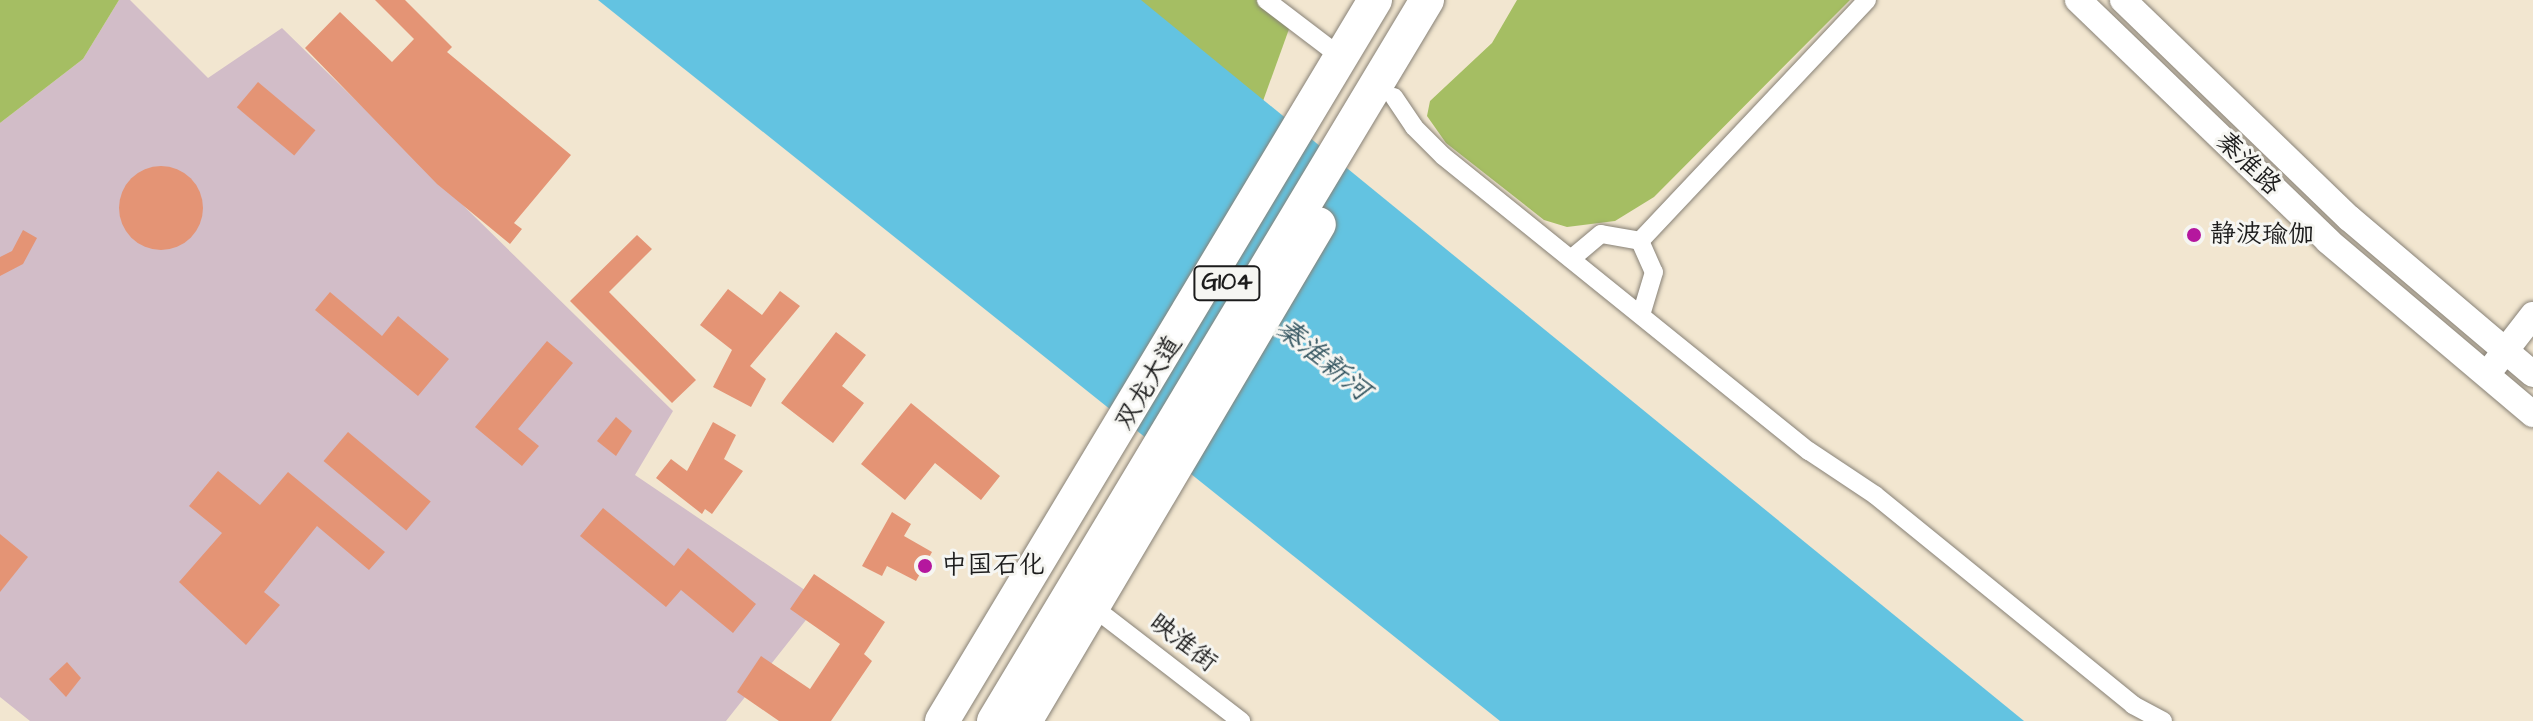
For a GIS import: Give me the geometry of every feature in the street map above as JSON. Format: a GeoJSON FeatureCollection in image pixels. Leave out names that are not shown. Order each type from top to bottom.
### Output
{"type":"FeatureCollection","features":[{"type":"Feature","properties":{"kind":"highway","name":"双龙大道"},"geometry":{"type":"LineString","coordinates":[[942,721],[1114,441],[1375,0]]}},
{"type":"Feature","properties":{"kind":"highway","name":"G104"},"geometry":{"type":"LineString","coordinates":[[1025,721],[1075,585],[1396,0]]}},
{"type":"Feature","properties":{"kind":"highway","name":"G104"},"geometry":{"type":"LineString","coordinates":[[994,721],[1427,0]]}},
{"type":"Feature","properties":{"kind":"highway","name":"G104"},"geometry":{"type":"LineString","coordinates":[[966,721],[1075,585],[1168,479],[1453,0]]}},
{"type":"Feature","properties":{"kind":"main road","name":"秦淮路"},"geometry":{"type":"LineString","coordinates":[[2078,0],[2328,241],[2533,414]]}},
{"type":"Feature","properties":{"kind":"main road","name":"秦淮路"},"geometry":{"type":"LineString","coordinates":[[2123,0],[2349,218],[2533,374]]}},
{"type":"Feature","properties":{"kind":"main road"},"geometry":{"type":"LineString","coordinates":[[2485,376],[2533,315]]}},
{"type":"Feature","properties":{"kind":"street"},"geometry":{"type":"LineString","coordinates":[[1266,0],[1337,68]]}},
{"type":"Feature","properties":{"kind":"street"},"geometry":{"type":"LineString","coordinates":[[1640,241],[1867,0]]}},
{"type":"Feature","properties":{"kind":"street"},"geometry":{"type":"LineString","coordinates":[[1389,106],[1443,156],[1809,451],[1875,495],[2133,705],[2163,721]]}},
{"type":"Feature","properties":{"kind":"street"},"geometry":{"type":"LineString","coordinates":[[1571,259],[1601,234],[1640,241]]}},
{"type":"Feature","properties":{"kind":"street"},"geometry":{"type":"LineString","coordinates":[[1640,241],[1654,272],[1641,315]]}},
{"type":"Feature","properties":{"kind":"street","name":"映淮街"},"geometry":{"type":"LineString","coordinates":[[1075,585],[1241,721]]}},
{"type":"Feature","properties":{"kind":"shaded area"},"geometry":{"type":"Polygon","coordinates":[[[119,0],[130,0],[208,78],[282,28],[673,411],[635,475],[821,601],[726,721],[30,721],[0,697],[0,123],[83,59],[119,0]]]}},
{"type":"Feature","properties":{"kind":"green space"},"geometry":{"type":"Polygon","coordinates":[[[0,0],[119,0],[83,59],[0,123],[0,0]]]}},
{"type":"Feature","properties":{"kind":"green space"},"geometry":{"type":"Polygon","coordinates":[[[1138,0],[1266,0],[1293,18],[1263,101],[1138,0]]]}},
{"type":"Feature","properties":{"kind":"green space"},"geometry":{"type":"Polygon","coordinates":[[[1517,0],[1850,0],[1654,197],[1615,221],[1567,227],[1544,220],[1446,143],[1427,116],[1430,101],[1492,43],[1517,0]]]}},
{"type":"Feature","properties":{"kind":"water","name":"秦淮新河"},"geometry":{"type":"Polygon","coordinates":[[[598,0],[1141,0],[2024,721],[1500,721],[598,0]]]}},
{"type":"Feature","properties":{"kind":"building"},"geometry":{"type":"Polygon","coordinates":[[[375,0],[405,0],[452,47],[447,52],[571,155],[514,223],[522,229],[510,244],[437,184],[305,48],[340,12],[392,62],[414,39],[375,0]]]}},
{"type":"Feature","properties":{"kind":"building"},"geometry":{"type":"Polygon","coordinates":[[[258,82],[315,130],[294,155],[237,107],[258,82]]]}},
{"type":"Feature","properties":{"kind":"building"},"geometry":{"type":"Polygon","coordinates":[[[153,166],[169,166],[185,173],[196,184],[203,208],[200,224],[191,238],[169,250],[153,250],[137,243],[126,232],[119,216],[119,200],[126,184],[137,173],[153,166]]]}},
{"type":"Feature","properties":{"kind":"building"},"geometry":{"type":"Polygon","coordinates":[[[23,230],[37,238],[23,264],[0,276],[0,257],[12,251],[23,230]]]}},
{"type":"Feature","properties":{"kind":"building"},"geometry":{"type":"Polygon","coordinates":[[[637,235],[652,249],[609,292],[696,380],[672,403],[570,301],[637,235]]]}},
{"type":"Feature","properties":{"kind":"building"},"geometry":{"type":"Polygon","coordinates":[[[728,289],[762,315],[780,291],[800,306],[750,366],[766,379],[751,407],[713,387],[732,350],[700,325],[728,289]]]}},
{"type":"Feature","properties":{"kind":"building"},"geometry":{"type":"Polygon","coordinates":[[[330,292],[382,336],[398,316],[449,359],[418,396],[315,310],[330,292]]]}},
{"type":"Feature","properties":{"kind":"building"},"geometry":{"type":"Polygon","coordinates":[[[836,332],[866,355],[842,386],[864,403],[833,443],[781,403],[836,332]]]}},
{"type":"Feature","properties":{"kind":"building"},"geometry":{"type":"Polygon","coordinates":[[[547,341],[573,363],[518,429],[539,446],[522,466],[475,427],[547,341]]]}},
{"type":"Feature","properties":{"kind":"building"},"geometry":{"type":"Polygon","coordinates":[[[911,403],[1000,476],[981,500],[935,463],[905,500],[861,464],[911,403]]]}},
{"type":"Feature","properties":{"kind":"building"},"geometry":{"type":"Polygon","coordinates":[[[616,417],[632,431],[616,456],[597,441],[616,417]]]}},
{"type":"Feature","properties":{"kind":"building"},"geometry":{"type":"Polygon","coordinates":[[[713,422],[736,435],[724,459],[743,471],[712,514],[705,509],[702,514],[656,478],[671,459],[687,471],[713,422]]]}},
{"type":"Feature","properties":{"kind":"building"},"geometry":{"type":"Polygon","coordinates":[[[348,432],[431,501],[406,531],[324,461],[348,432]]]}},
{"type":"Feature","properties":{"kind":"building"},"geometry":{"type":"Polygon","coordinates":[[[218,471],[260,505],[288,472],[385,552],[369,570],[317,526],[264,592],[280,605],[246,645],[179,582],[222,533],[189,506],[218,471]]]}},
{"type":"Feature","properties":{"kind":"building"},"geometry":{"type":"Polygon","coordinates":[[[603,508],[674,566],[688,548],[756,604],[733,633],[681,590],[666,607],[580,536],[603,508]]]}},
{"type":"Feature","properties":{"kind":"building"},"geometry":{"type":"Polygon","coordinates":[[[892,512],[911,524],[904,536],[932,552],[916,581],[887,566],[882,576],[862,566],[892,512]]]}},
{"type":"Feature","properties":{"kind":"building"},"geometry":{"type":"Polygon","coordinates":[[[0,534],[28,557],[0,592],[0,534]]]}},
{"type":"Feature","properties":{"kind":"building"},"geometry":{"type":"Polygon","coordinates":[[[814,574],[885,622],[864,654],[872,661],[831,721],[779,721],[737,692],[761,656],[810,689],[840,644],[790,609],[814,574]]]}},
{"type":"Feature","properties":{"kind":"building"},"geometry":{"type":"Polygon","coordinates":[[[67,662],[81,678],[66,697],[49,679],[67,662]]]}},
{"type":"Feature","properties":{"kind":"place","name":"静波瑜伽"},"geometry":{"type":"Point","coordinates":[2194,235]}},
{"type":"Feature","properties":{"kind":"place","name":"中国石化"},"geometry":{"type":"Point","coordinates":[925,566]}}]}
